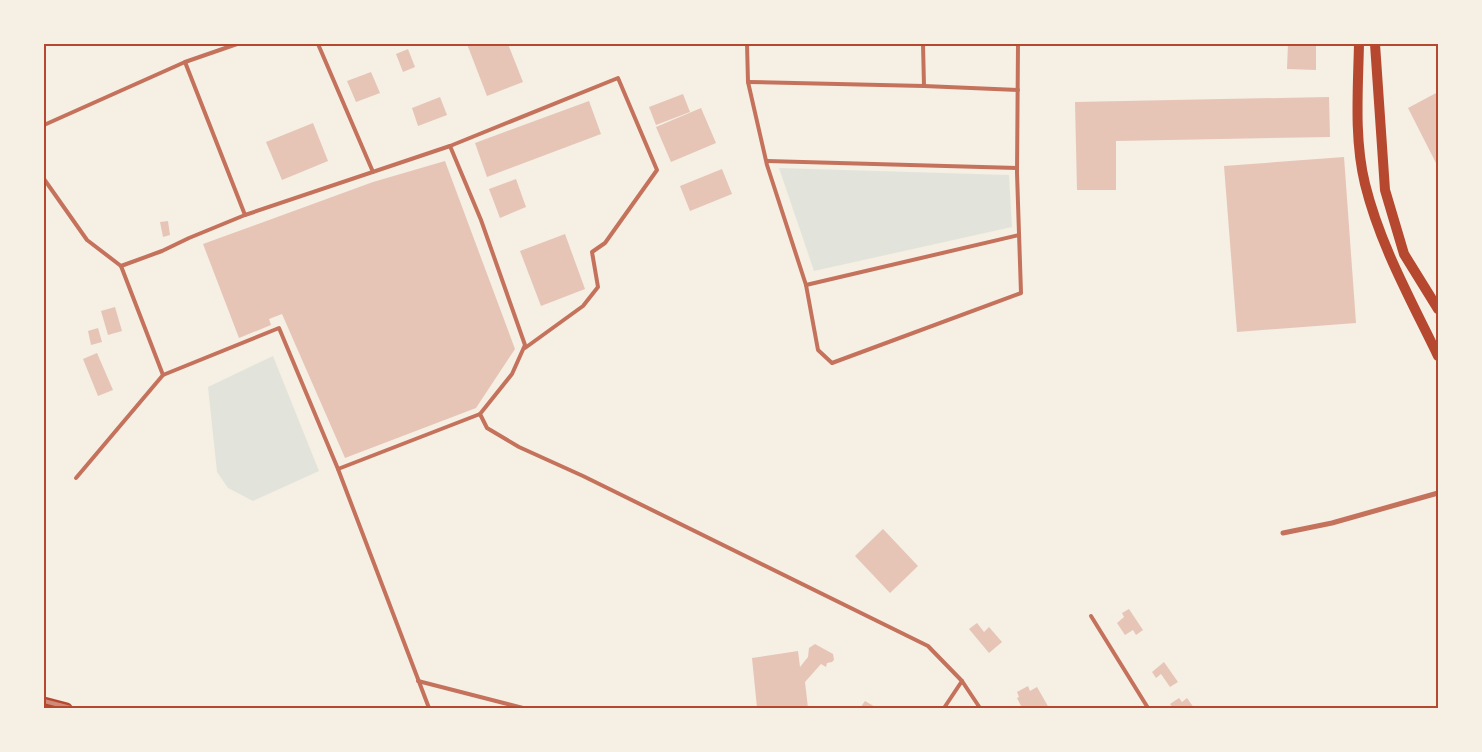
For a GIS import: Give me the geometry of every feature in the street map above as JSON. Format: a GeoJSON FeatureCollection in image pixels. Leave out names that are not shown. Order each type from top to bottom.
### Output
{"type":"FeatureCollection","features":[{"type":"Feature","properties":{"kind":"highway"},"geometry":{"type":"LineString","coordinates":[[44,702],[67,708]]}},
{"type":"Feature","properties":{"kind":"main road"},"geometry":{"type":"LineString","coordinates":[[1359,44],[1358,140],[1365,184],[1383,243],[1438,356]]}},
{"type":"Feature","properties":{"kind":"main road"},"geometry":{"type":"LineString","coordinates":[[1375,44],[1385,190],[1404,254],[1438,309]]}},
{"type":"Feature","properties":{"kind":"street"},"geometry":{"type":"LineString","coordinates":[[1283,533],[1332,523],[1438,493]]}},
{"type":"Feature","properties":{"kind":"lane"},"geometry":{"type":"LineString","coordinates":[[44,125],[185,62],[237,44]]}},
{"type":"Feature","properties":{"kind":"lane"},"geometry":{"type":"LineString","coordinates":[[318,44],[374,172]]}},
{"type":"Feature","properties":{"kind":"lane"},"geometry":{"type":"LineString","coordinates":[[747,44],[748,82],[767,161],[806,286],[818,350],[832,363],[1021,293],[1017,168],[1018,44]]}},
{"type":"Feature","properties":{"kind":"lane"},"geometry":{"type":"LineString","coordinates":[[923,44],[924,86]]}},
{"type":"Feature","properties":{"kind":"lane"},"geometry":{"type":"LineString","coordinates":[[185,62],[245,215]]}},
{"type":"Feature","properties":{"kind":"lane"},"geometry":{"type":"LineString","coordinates":[[121,266],[162,251],[188,238],[245,215],[450,146],[618,78],[657,170],[605,243],[592,252],[598,287],[583,306],[525,348],[512,374],[480,414],[338,469]]}},
{"type":"Feature","properties":{"kind":"lane"},"geometry":{"type":"LineString","coordinates":[[748,82],[1018,90]]}},
{"type":"Feature","properties":{"kind":"lane"},"geometry":{"type":"LineString","coordinates":[[450,146],[480,220],[525,348]]}},
{"type":"Feature","properties":{"kind":"lane"},"geometry":{"type":"LineString","coordinates":[[767,161],[1017,168]]}},
{"type":"Feature","properties":{"kind":"lane"},"geometry":{"type":"LineString","coordinates":[[44,179],[87,240],[121,266],[163,375]]}},
{"type":"Feature","properties":{"kind":"lane"},"geometry":{"type":"LineString","coordinates":[[806,286],[1019,235]]}},
{"type":"Feature","properties":{"kind":"lane"},"geometry":{"type":"LineString","coordinates":[[76,478],[163,375],[279,328],[338,469],[429,708]]}},
{"type":"Feature","properties":{"kind":"lane"},"geometry":{"type":"LineString","coordinates":[[480,414],[487,428],[519,447],[600,484],[928,646],[962,681],[980,708]]}},
{"type":"Feature","properties":{"kind":"lane"},"geometry":{"type":"LineString","coordinates":[[1091,616],[1148,708]]}},
{"type":"Feature","properties":{"kind":"lane"},"geometry":{"type":"LineString","coordinates":[[418,681],[524,708]]}},
{"type":"Feature","properties":{"kind":"lane"},"geometry":{"type":"LineString","coordinates":[[944,708],[962,681]]}},
{"type":"Feature","properties":{"kind":"shaded area"},"geometry":{"type":"Polygon","coordinates":[[[779,168],[1009,175],[1012,227],[814,271],[779,168]]]}},
{"type":"Feature","properties":{"kind":"shaded area"},"geometry":{"type":"Polygon","coordinates":[[[273,356],[319,471],[253,501],[228,488],[217,472],[208,387],[273,356]]]}},
{"type":"Feature","properties":{"kind":"building"},"geometry":{"type":"Polygon","coordinates":[[[467,44],[508,44],[523,82],[487,96],[467,44]]]}},
{"type":"Feature","properties":{"kind":"building"},"geometry":{"type":"Polygon","coordinates":[[[1288,44],[1316,44],[1316,70],[1287,69],[1288,44]]]}},
{"type":"Feature","properties":{"kind":"building"},"geometry":{"type":"Polygon","coordinates":[[[408,49],[415,67],[403,72],[396,54],[408,49]]]}},
{"type":"Feature","properties":{"kind":"building"},"geometry":{"type":"Polygon","coordinates":[[[371,72],[380,93],[356,102],[347,81],[371,72]]]}},
{"type":"Feature","properties":{"kind":"building"},"geometry":{"type":"Polygon","coordinates":[[[1438,92],[1438,167],[1408,108],[1438,92]]]}},
{"type":"Feature","properties":{"kind":"building"},"geometry":{"type":"Polygon","coordinates":[[[683,94],[690,112],[656,125],[649,107],[683,94]]]}},
{"type":"Feature","properties":{"kind":"building"},"geometry":{"type":"Polygon","coordinates":[[[440,97],[447,115],[418,126],[412,108],[440,97]]]}},
{"type":"Feature","properties":{"kind":"building"},"geometry":{"type":"Polygon","coordinates":[[[1329,97],[1330,137],[1116,141],[1116,190],[1077,190],[1075,102],[1329,97]]]}},
{"type":"Feature","properties":{"kind":"building"},"geometry":{"type":"Polygon","coordinates":[[[589,101],[601,134],[487,177],[475,143],[589,101]]]}},
{"type":"Feature","properties":{"kind":"building"},"geometry":{"type":"Polygon","coordinates":[[[701,108],[716,143],[671,162],[656,127],[701,108]]]}},
{"type":"Feature","properties":{"kind":"building"},"geometry":{"type":"Polygon","coordinates":[[[313,123],[328,161],[282,180],[266,142],[313,123]]]}},
{"type":"Feature","properties":{"kind":"building"},"geometry":{"type":"Polygon","coordinates":[[[1344,157],[1356,323],[1237,332],[1224,166],[1344,157]]]}},
{"type":"Feature","properties":{"kind":"building"},"geometry":{"type":"Polygon","coordinates":[[[445,161],[515,349],[476,408],[345,458],[282,314],[269,319],[271,325],[239,338],[203,244],[373,182],[445,161]]]}},
{"type":"Feature","properties":{"kind":"building"},"geometry":{"type":"Polygon","coordinates":[[[722,169],[732,194],[690,211],[680,186],[722,169]]]}},
{"type":"Feature","properties":{"kind":"building"},"geometry":{"type":"Polygon","coordinates":[[[516,179],[526,207],[500,218],[489,189],[516,179]]]}},
{"type":"Feature","properties":{"kind":"building"},"geometry":{"type":"Polygon","coordinates":[[[168,221],[170,235],[163,237],[160,222],[168,221]]]}},
{"type":"Feature","properties":{"kind":"building"},"geometry":{"type":"Polygon","coordinates":[[[565,234],[585,289],[541,306],[520,251],[565,234]]]}},
{"type":"Feature","properties":{"kind":"building"},"geometry":{"type":"Polygon","coordinates":[[[115,307],[122,331],[108,335],[101,311],[115,307]]]}},
{"type":"Feature","properties":{"kind":"building"},"geometry":{"type":"Polygon","coordinates":[[[98,328],[102,342],[91,345],[88,331],[98,328]]]}},
{"type":"Feature","properties":{"kind":"building"},"geometry":{"type":"Polygon","coordinates":[[[97,353],[113,390],[98,396],[83,359],[97,353]]]}},
{"type":"Feature","properties":{"kind":"building"},"geometry":{"type":"Polygon","coordinates":[[[883,529],[918,566],[890,593],[855,556],[883,529]]]}},
{"type":"Feature","properties":{"kind":"building"},"geometry":{"type":"Polygon","coordinates":[[[1129,609],[1143,630],[1136,635],[1133,630],[1125,635],[1117,623],[1124,617],[1122,613],[1129,609]]]}},
{"type":"Feature","properties":{"kind":"building"},"geometry":{"type":"Polygon","coordinates":[[[977,623],[984,632],[989,627],[1002,642],[989,653],[969,629],[977,623]]]}},
{"type":"Feature","properties":{"kind":"building"},"geometry":{"type":"Polygon","coordinates":[[[815,644],[833,654],[834,660],[827,663],[826,667],[821,664],[805,682],[808,708],[757,708],[752,658],[798,651],[800,667],[808,657],[809,648],[815,644]]]}},
{"type":"Feature","properties":{"kind":"building"},"geometry":{"type":"Polygon","coordinates":[[[1164,662],[1178,682],[1170,687],[1161,674],[1156,678],[1152,672],[1164,662]]]}},
{"type":"Feature","properties":{"kind":"building"},"geometry":{"type":"Polygon","coordinates":[[[1028,686],[1030,691],[1037,687],[1049,708],[1022,708],[1017,698],[1019,697],[1017,692],[1028,686]]]}},
{"type":"Feature","properties":{"kind":"building"},"geometry":{"type":"Polygon","coordinates":[[[1179,698],[1182,702],[1187,698],[1194,708],[1173,708],[1170,704],[1179,698]]]}},
{"type":"Feature","properties":{"kind":"building"},"geometry":{"type":"Polygon","coordinates":[[[865,701],[877,708],[860,708],[865,701]]]}},
{"type":"Feature","properties":{"kind":"railway"},"geometry":{"type":"LineString","coordinates":[[44,701],[71,708]]}}]}
